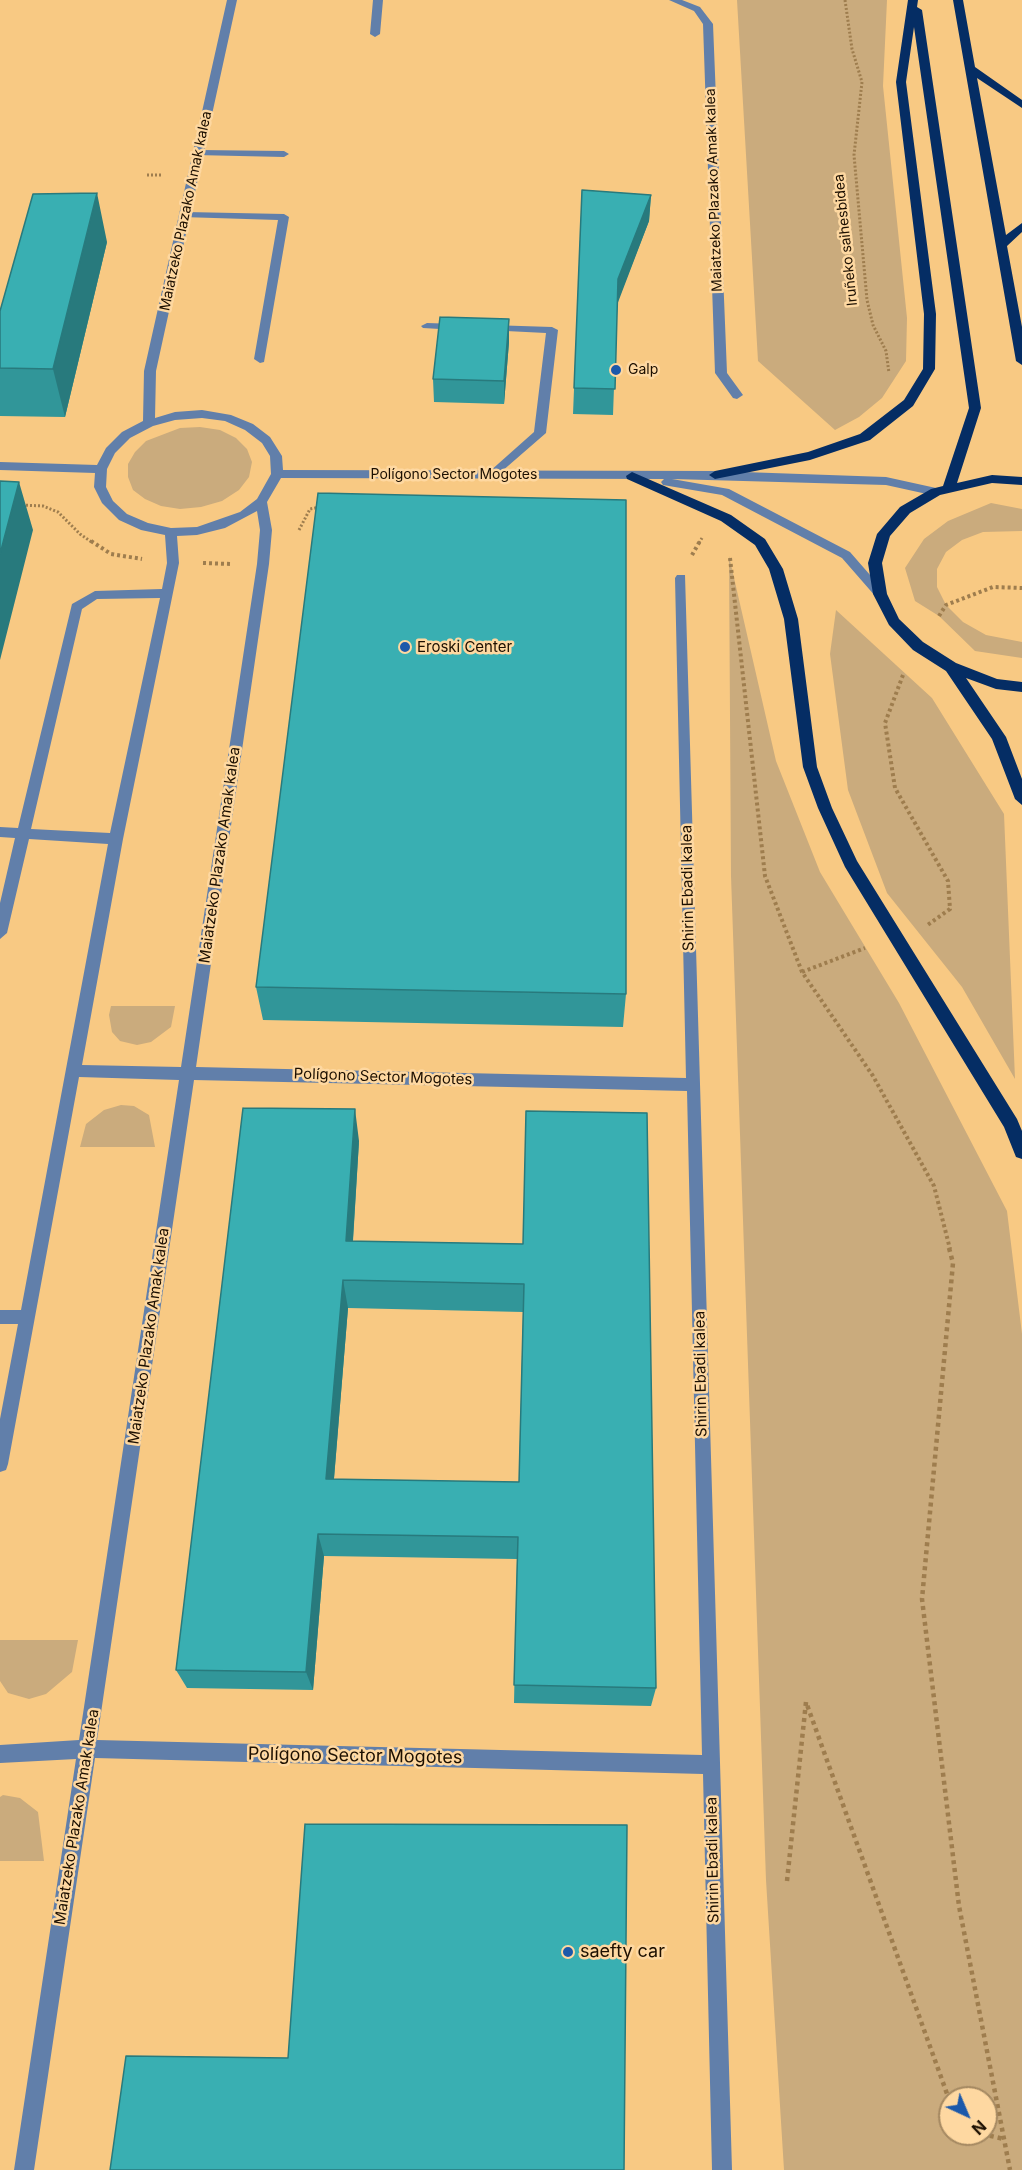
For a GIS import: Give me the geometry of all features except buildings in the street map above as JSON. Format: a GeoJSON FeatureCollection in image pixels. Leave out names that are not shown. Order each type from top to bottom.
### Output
{"type":"FeatureCollection","features":[{"type":"Feature","properties":{"kind":"highway"},"geometry":{"type":"LineString","coordinates":[[715,475],[810,456],[866,436],[909,403],[929,369],[930,314],[901,82],[914,0]]}},
{"type":"Feature","properties":{"kind":"highway"},"geometry":{"type":"LineString","coordinates":[[914,0],[975,408],[950,487]]}},
{"type":"Feature","properties":{"kind":"highway"},"geometry":{"type":"LineString","coordinates":[[958,0],[1022,361]]}},
{"type":"Feature","properties":{"kind":"highway"},"geometry":{"type":"LineString","coordinates":[[970,69],[1022,105]]}},
{"type":"Feature","properties":{"kind":"highway"},"geometry":{"type":"LineString","coordinates":[[1002,245],[1022,226]]}},
{"type":"Feature","properties":{"kind":"highway"},"geometry":{"type":"LineString","coordinates":[[632,476],[726,518],[760,542],[776,569],[792,620],[810,767],[850,863],[1011,1124],[1022,1152]]}},
{"type":"Feature","properties":{"kind":"highway"},"geometry":{"type":"LineString","coordinates":[[1022,481],[992,479],[936,492],[905,510],[884,534],[875,563],[880,594],[894,622],[918,646],[951,667],[996,684],[1022,687]]}},
{"type":"Feature","properties":{"kind":"highway"},"geometry":{"type":"LineString","coordinates":[[951,667],[999,737],[1022,799]]}},
{"type":"Feature","properties":{"kind":"street","name":"Maiatzeko Plazako Amak kalea"},"geometry":{"type":"LineString","coordinates":[[149,423],[150,371],[232,0]]}},
{"type":"Feature","properties":{"kind":"street"},"geometry":{"type":"LineString","coordinates":[[375,34],[378,0]]}},
{"type":"Feature","properties":{"kind":"street","name":"Maiatzeko Plazako Amak kalea"},"geometry":{"type":"LineString","coordinates":[[674,0],[698,9],[708,24],[721,373],[736,395]]}},
{"type":"Feature","properties":{"kind":"street"},"geometry":{"type":"LineString","coordinates":[[199,153],[284,154]]}},
{"type":"Feature","properties":{"kind":"street"},"geometry":{"type":"LineString","coordinates":[[186,215],[284,217],[260,359]]}},
{"type":"Feature","properties":{"kind":"street"},"geometry":{"type":"LineString","coordinates":[[427,326],[552,330],[540,433],[493,475]]}},
{"type":"Feature","properties":{"kind":"street"},"geometry":{"type":"LineString","coordinates":[[202,414],[227,418],[249,427],[266,440],[276,456],[277,474],[261,502],[244,515],[221,525],[197,531],[171,532],[145,527],[123,517],[108,503],[100,487],[101,469],[110,451],[126,435],[149,423],[175,416],[202,414]]}},
{"type":"Feature","properties":{"kind":"street"},"geometry":{"type":"LineString","coordinates":[[0,466],[101,469]]}},
{"type":"Feature","properties":{"kind":"street","name":"Polígono Sector Mogotes"},"geometry":{"type":"LineString","coordinates":[[277,474],[715,475],[886,481],[936,492]]}},
{"type":"Feature","properties":{"kind":"street","name":"Polígono Sector Mogotes"},"geometry":{"type":"LineString","coordinates":[[632,476],[725,492],[846,555],[880,594]]}},
{"type":"Feature","properties":{"kind":"street","name":"Maiatzeko Plazako Amak kalea"},"geometry":{"type":"LineString","coordinates":[[24,2170],[263,564],[266,530],[261,502]]}},
{"type":"Feature","properties":{"kind":"street"},"geometry":{"type":"LineString","coordinates":[[0,1464],[116,838],[173,563],[171,532]]}},
{"type":"Feature","properties":{"kind":"street","name":"Shirin Ebadi kalea"},"geometry":{"type":"LineString","coordinates":[[681,578],[722,2170]]}},
{"type":"Feature","properties":{"kind":"street"},"geometry":{"type":"LineString","coordinates":[[0,933],[76,607],[95,595],[167,593]]}},
{"type":"Feature","properties":{"kind":"street"},"geometry":{"type":"LineString","coordinates":[[0,832],[116,838]]}},
{"type":"Feature","properties":{"kind":"street","name":"Polígono Sector Mogotes"},"geometry":{"type":"LineString","coordinates":[[73,1071],[693,1085]]}},
{"type":"Feature","properties":{"kind":"street"},"geometry":{"type":"LineString","coordinates":[[0,1317],[27,1317]]}},
{"type":"Feature","properties":{"kind":"street","name":"Polígono Sector Mogotes"},"geometry":{"type":"LineString","coordinates":[[0,1754],[88,1749],[711,1765]]}},
{"type":"Feature","properties":{"kind":"path","name":"Iruñeko saihesbidea"},"geometry":{"type":"LineString","coordinates":[[845,0],[852,50],[862,82],[854,155],[867,300],[873,326],[886,351],[889,377]]}},
{"type":"Feature","properties":{"kind":"path"},"geometry":{"type":"LineString","coordinates":[[11,504],[44,506],[58,512],[80,534],[111,554],[173,563],[263,564]]}},
{"type":"Feature","properties":{"kind":"path"},"geometry":{"type":"LineString","coordinates":[[298,534],[300,524],[310,509],[330,504]]}},
{"type":"Feature","properties":{"kind":"path"},"geometry":{"type":"LineString","coordinates":[[729,556],[765,876],[802,972],[873,1076],[934,1186],[953,1263],[922,1599],[959,1906],[1010,2170]]}},
{"type":"Feature","properties":{"kind":"path"},"geometry":{"type":"LineString","coordinates":[[939,616],[946,605],[993,587],[1022,588]]}},
{"type":"Feature","properties":{"kind":"path"},"geometry":{"type":"LineString","coordinates":[[802,972],[920,930],[950,909],[948,881],[895,788],[885,723],[903,675]]}},
{"type":"Feature","properties":{"kind":"path"},"geometry":{"type":"LineString","coordinates":[[787,1881],[806,1702],[944,2086]]}},
{"type":"Feature","properties":{"kind":"path"},"geometry":{"type":"LineString","coordinates":[[998,2138],[1004,2139]]}},
{"type":"Feature","properties":{"kind":"shaded area"},"geometry":{"type":"Polygon","coordinates":[[[737,0],[887,0],[883,86],[907,318],[906,361],[882,398],[859,417],[835,430],[758,361],[737,0]]]}},
{"type":"Feature","properties":{"kind":"shaded area"},"geometry":{"type":"Polygon","coordinates":[[[200,427],[220,430],[236,438],[247,449],[252,462],[249,477],[239,490],[222,501],[201,507],[180,509],[161,506],[145,499],[133,490],[128,477],[128,464],[135,452],[146,441],[180,428],[200,427]]]}},
{"type":"Feature","properties":{"kind":"shaded area"},"geometry":{"type":"Polygon","coordinates":[[[991,503],[1022,509],[1022,531],[983,532],[962,540],[946,552],[937,569],[937,587],[946,605],[963,622],[986,635],[1022,642],[1022,658],[975,651],[939,616],[915,601],[905,568],[924,539],[948,521],[991,503]]]}},
{"type":"Feature","properties":{"kind":"shaded area"},"geometry":{"type":"Polygon","coordinates":[[[729,556],[776,761],[820,872],[899,1003],[1007,1211],[1022,1334],[1022,2170],[784,2170],[766,1880],[731,876],[729,556]]]}},
{"type":"Feature","properties":{"kind":"shaded area"},"geometry":{"type":"Polygon","coordinates":[[[836,610],[932,698],[1004,814],[1015,1079],[962,987],[887,893],[848,790],[830,654],[836,610]]]}},
{"type":"Feature","properties":{"kind":"shaded area"},"geometry":{"type":"Polygon","coordinates":[[[111,1006],[175,1006],[171,1027],[151,1042],[137,1045],[120,1041],[112,1032],[109,1015],[111,1006]]]}},
{"type":"Feature","properties":{"kind":"shaded area"},"geometry":{"type":"Polygon","coordinates":[[[121,1105],[134,1106],[149,1115],[155,1147],[80,1147],[86,1124],[104,1110],[121,1105]]]}},
{"type":"Feature","properties":{"kind":"shaded area"},"geometry":{"type":"Polygon","coordinates":[[[0,1640],[78,1640],[72,1672],[46,1694],[29,1699],[8,1693],[0,1681],[0,1640]]]}},
{"type":"Feature","properties":{"kind":"shaded area"},"geometry":{"type":"Polygon","coordinates":[[[3,1795],[20,1798],[38,1812],[44,1861],[0,1861],[0,1797],[3,1795]]]}},
{"type":"Feature","properties":{"kind":"place","name":"Galp"},"geometry":{"type":"Point","coordinates":[616,370]}},
{"type":"Feature","properties":{"kind":"place","name":"Eroski Center"},"geometry":{"type":"Point","coordinates":[405,647]}},
{"type":"Feature","properties":{"kind":"place","name":"saefty car"},"geometry":{"type":"Point","coordinates":[568,1952]}}]}
